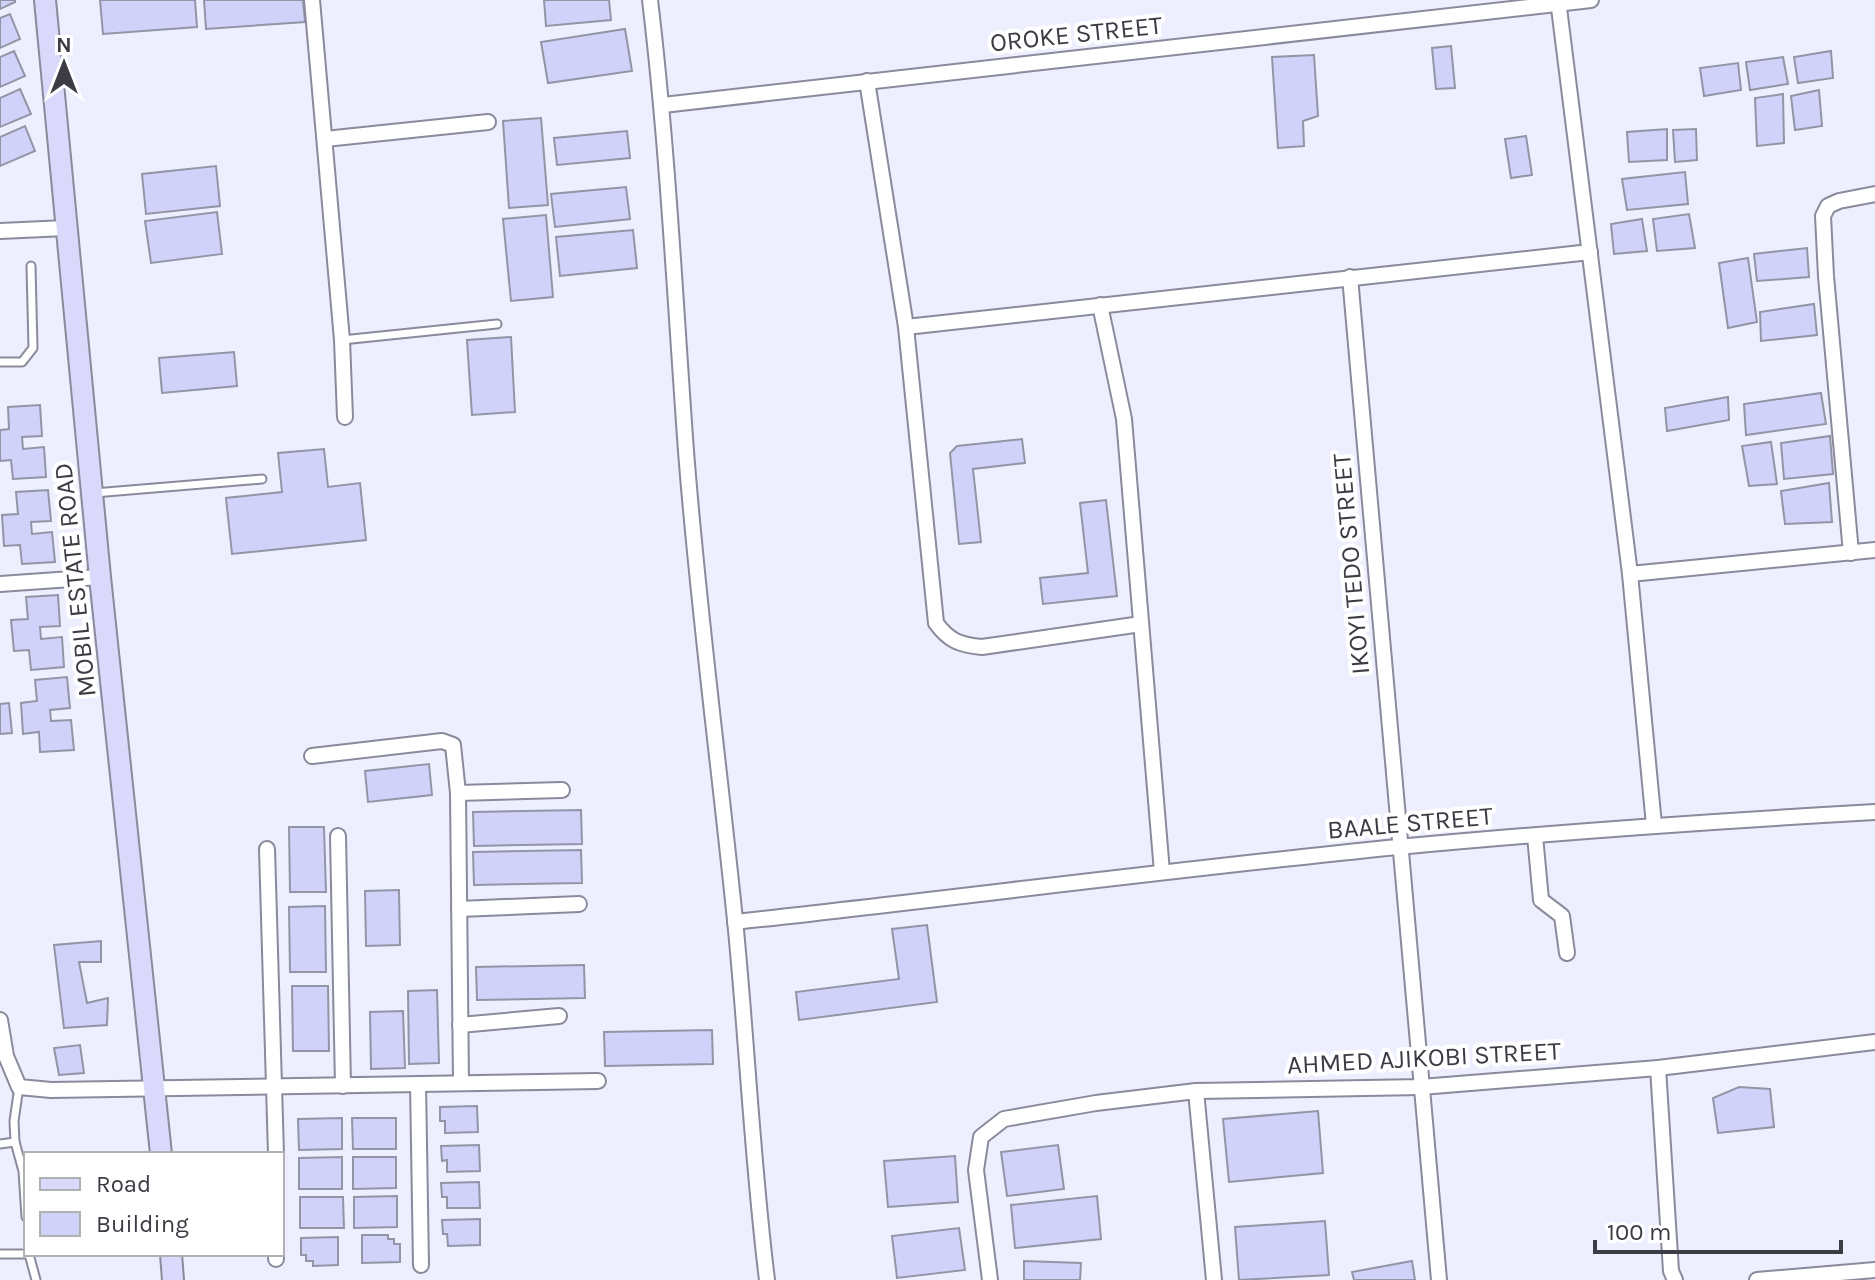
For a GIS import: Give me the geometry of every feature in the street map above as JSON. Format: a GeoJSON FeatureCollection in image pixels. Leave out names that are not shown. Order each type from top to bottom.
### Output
{"type":"FeatureCollection","features":[{"type":"Feature","properties":{"kind":"main road","name":"MOBIL ESTATE ROAD"},"geometry":{"type":"LineString","coordinates":[[45,0],[100,577],[161,1152]]}},
{"type":"Feature","properties":{"kind":"main road"},"geometry":{"type":"LineString","coordinates":[[171,1256],[173,1280]]}},
{"type":"Feature","properties":{"kind":"street"},"geometry":{"type":"LineString","coordinates":[[312,0],[342,340],[345,417]]}},
{"type":"Feature","properties":{"kind":"street"},"geometry":{"type":"LineString","coordinates":[[650,0],[663,105],[700,624],[735,922],[762,1279]]}},
{"type":"Feature","properties":{"kind":"street","name":"OROKE STREET"},"geometry":{"type":"LineString","coordinates":[[663,105],[1591,0]]}},
{"type":"Feature","properties":{"kind":"street"},"geometry":{"type":"LineString","coordinates":[[1558,2],[1630,574],[1654,825]]}},
{"type":"Feature","properties":{"kind":"street"},"geometry":{"type":"LineString","coordinates":[[867,81],[906,327],[936,623],[951,641],[982,647],[1141,624]]}},
{"type":"Feature","properties":{"kind":"street"},"geometry":{"type":"LineString","coordinates":[[325,139],[488,122]]}},
{"type":"Feature","properties":{"kind":"street"},"geometry":{"type":"LineString","coordinates":[[1851,553],[1823,216],[1828,206],[1839,201],[1875,194]]}},
{"type":"Feature","properties":{"kind":"street"},"geometry":{"type":"LineString","coordinates":[[0,231],[66,228]]}},
{"type":"Feature","properties":{"kind":"street"},"geometry":{"type":"LineString","coordinates":[[906,327],[1590,252]]}},
{"type":"Feature","properties":{"kind":"street","name":"IKOYI TEDO STREET"},"geometry":{"type":"LineString","coordinates":[[1350,277],[1439,1280]]}},
{"type":"Feature","properties":{"kind":"street"},"geometry":{"type":"LineString","coordinates":[[1100,305],[1124,419],[1162,872]]}},
{"type":"Feature","properties":{"kind":"street"},"geometry":{"type":"LineString","coordinates":[[1630,574],[1875,550]]}},
{"type":"Feature","properties":{"kind":"street"},"geometry":{"type":"LineString","coordinates":[[0,584],[100,577]]}},
{"type":"Feature","properties":{"kind":"street"},"geometry":{"type":"LineString","coordinates":[[312,756],[442,741],[453,745],[458,793],[461,1083]]}},
{"type":"Feature","properties":{"kind":"street"},"geometry":{"type":"LineString","coordinates":[[458,793],[562,790]]}},
{"type":"Feature","properties":{"kind":"street","name":"BAALE STREET"},"geometry":{"type":"LineString","coordinates":[[735,922],[1400,847],[1654,825],[1875,812]]}},
{"type":"Feature","properties":{"kind":"street"},"geometry":{"type":"LineString","coordinates":[[338,836],[343,1086]]}},
{"type":"Feature","properties":{"kind":"street"},"geometry":{"type":"LineString","coordinates":[[1535,836],[1541,900],[1562,916],[1567,953]]}},
{"type":"Feature","properties":{"kind":"street"},"geometry":{"type":"LineString","coordinates":[[267,849],[276,1152]]}},
{"type":"Feature","properties":{"kind":"street"},"geometry":{"type":"LineString","coordinates":[[459,909],[579,904]]}},
{"type":"Feature","properties":{"kind":"street"},"geometry":{"type":"LineString","coordinates":[[460,1025],[559,1016]]}},
{"type":"Feature","properties":{"kind":"street"},"geometry":{"type":"LineString","coordinates":[[0,1020],[6,1056],[19,1087],[51,1090],[155,1089],[598,1081]]}},
{"type":"Feature","properties":{"kind":"street","name":"AHMED AJIKOBI STREET"},"geometry":{"type":"LineString","coordinates":[[990,1280],[976,1170],[981,1137],[1004,1119],[1096,1103],[1196,1091],[1421,1087],[1658,1068],[1875,1042]]}},
{"type":"Feature","properties":{"kind":"street"},"geometry":{"type":"LineString","coordinates":[[1658,1068],[1671,1271],[1675,1280]]}},
{"type":"Feature","properties":{"kind":"street"},"geometry":{"type":"LineString","coordinates":[[418,1084],[421,1265]]}},
{"type":"Feature","properties":{"kind":"street"},"geometry":{"type":"LineString","coordinates":[[1196,1091],[1214,1280]]}},
{"type":"Feature","properties":{"kind":"street"},"geometry":{"type":"LineString","coordinates":[[1757,1280],[1875,1270]]}},
{"type":"Feature","properties":{"kind":"lane"},"geometry":{"type":"LineString","coordinates":[[0,362],[22,362],[33,348],[31,266]]}},
{"type":"Feature","properties":{"kind":"lane"},"geometry":{"type":"LineString","coordinates":[[342,340],[497,324]]}},
{"type":"Feature","properties":{"kind":"lane"},"geometry":{"type":"LineString","coordinates":[[92,493],[262,479]]}},
{"type":"Feature","properties":{"kind":"lane"},"geometry":{"type":"LineString","coordinates":[[19,1087],[14,1121],[15,1142],[24,1186]]}},
{"type":"Feature","properties":{"kind":"lane"},"geometry":{"type":"LineString","coordinates":[[0,1144],[15,1142]]}},
{"type":"Feature","properties":{"kind":"lane"},"geometry":{"type":"LineString","coordinates":[[0,1254],[24,1254]]}},
{"type":"Feature","properties":{"kind":"lane"},"geometry":{"type":"LineString","coordinates":[[30,1256],[36,1280]]}},
{"type":"Feature","properties":{"kind":"building"},"geometry":{"type":"Polygon","coordinates":[[[0,0],[15,0],[15,2],[0,9],[0,0]]]}},
{"type":"Feature","properties":{"kind":"building"},"geometry":{"type":"Polygon","coordinates":[[[100,0],[195,0],[197,27],[103,34],[100,0]]]}},
{"type":"Feature","properties":{"kind":"building"},"geometry":{"type":"Polygon","coordinates":[[[204,0],[303,0],[305,22],[206,29],[204,0]]]}},
{"type":"Feature","properties":{"kind":"building"},"geometry":{"type":"Polygon","coordinates":[[[544,0],[609,0],[611,20],[546,26],[544,0]]]}},
{"type":"Feature","properties":{"kind":"building"},"geometry":{"type":"Polygon","coordinates":[[[10,14],[20,39],[0,48],[0,18],[10,14]]]}},
{"type":"Feature","properties":{"kind":"building"},"geometry":{"type":"Polygon","coordinates":[[[625,29],[632,71],[548,83],[541,42],[625,29]]]}},
{"type":"Feature","properties":{"kind":"building"},"geometry":{"type":"Polygon","coordinates":[[[1451,46],[1455,88],[1436,89],[1432,48],[1451,46]]]}},
{"type":"Feature","properties":{"kind":"building"},"geometry":{"type":"Polygon","coordinates":[[[14,51],[25,76],[0,87],[0,57],[14,51]]]}},
{"type":"Feature","properties":{"kind":"building"},"geometry":{"type":"Polygon","coordinates":[[[1831,51],[1833,78],[1798,83],[1794,57],[1831,51]]]}},
{"type":"Feature","properties":{"kind":"building"},"geometry":{"type":"Polygon","coordinates":[[[1314,55],[1318,116],[1303,121],[1304,146],[1278,148],[1272,57],[1314,55]]]}},
{"type":"Feature","properties":{"kind":"building"},"geometry":{"type":"Polygon","coordinates":[[[1783,57],[1788,84],[1750,90],[1746,62],[1783,57]]]}},
{"type":"Feature","properties":{"kind":"building"},"geometry":{"type":"Polygon","coordinates":[[[1738,63],[1741,90],[1704,96],[1700,68],[1738,63]]]}},
{"type":"Feature","properties":{"kind":"building"},"geometry":{"type":"Polygon","coordinates":[[[20,89],[31,114],[0,127],[0,98],[20,89]]]}},
{"type":"Feature","properties":{"kind":"building"},"geometry":{"type":"Polygon","coordinates":[[[1819,90],[1822,126],[1795,130],[1791,96],[1819,90]]]}},
{"type":"Feature","properties":{"kind":"building"},"geometry":{"type":"Polygon","coordinates":[[[1783,94],[1784,143],[1757,146],[1755,98],[1783,94]]]}},
{"type":"Feature","properties":{"kind":"building"},"geometry":{"type":"Polygon","coordinates":[[[541,118],[548,205],[509,208],[503,121],[541,118]]]}},
{"type":"Feature","properties":{"kind":"building"},"geometry":{"type":"Polygon","coordinates":[[[25,126],[35,151],[0,166],[0,137],[25,126]]]}},
{"type":"Feature","properties":{"kind":"building"},"geometry":{"type":"Polygon","coordinates":[[[1667,129],[1667,160],[1629,162],[1627,132],[1667,129]]]}},
{"type":"Feature","properties":{"kind":"building"},"geometry":{"type":"Polygon","coordinates":[[[1696,129],[1697,160],[1675,162],[1673,130],[1696,129]]]}},
{"type":"Feature","properties":{"kind":"building"},"geometry":{"type":"Polygon","coordinates":[[[627,131],[630,158],[557,165],[554,138],[627,131]]]}},
{"type":"Feature","properties":{"kind":"building"},"geometry":{"type":"Polygon","coordinates":[[[1526,136],[1532,175],[1511,178],[1505,139],[1526,136]]]}},
{"type":"Feature","properties":{"kind":"building"},"geometry":{"type":"Polygon","coordinates":[[[216,166],[220,206],[146,214],[142,174],[216,166]]]}},
{"type":"Feature","properties":{"kind":"building"},"geometry":{"type":"Polygon","coordinates":[[[1685,172],[1688,204],[1627,210],[1622,179],[1685,172]]]}},
{"type":"Feature","properties":{"kind":"building"},"geometry":{"type":"Polygon","coordinates":[[[626,187],[630,219],[555,227],[551,194],[626,187]]]}},
{"type":"Feature","properties":{"kind":"building"},"geometry":{"type":"Polygon","coordinates":[[[217,212],[222,254],[151,263],[145,221],[217,212]]]}},
{"type":"Feature","properties":{"kind":"building"},"geometry":{"type":"Polygon","coordinates":[[[1689,214],[1695,248],[1657,251],[1653,219],[1689,214]]]}},
{"type":"Feature","properties":{"kind":"building"},"geometry":{"type":"Polygon","coordinates":[[[546,215],[553,297],[511,301],[503,219],[546,215]]]}},
{"type":"Feature","properties":{"kind":"building"},"geometry":{"type":"Polygon","coordinates":[[[1642,219],[1647,251],[1614,254],[1611,224],[1642,219]]]}},
{"type":"Feature","properties":{"kind":"building"},"geometry":{"type":"Polygon","coordinates":[[[633,230],[637,268],[560,276],[556,237],[633,230]]]}},
{"type":"Feature","properties":{"kind":"building"},"geometry":{"type":"Polygon","coordinates":[[[1807,248],[1809,277],[1757,281],[1754,254],[1807,248]]]}},
{"type":"Feature","properties":{"kind":"building"},"geometry":{"type":"Polygon","coordinates":[[[1748,258],[1757,322],[1728,328],[1719,263],[1748,258]]]}},
{"type":"Feature","properties":{"kind":"building"},"geometry":{"type":"Polygon","coordinates":[[[1814,304],[1817,335],[1761,341],[1760,312],[1814,304]]]}},
{"type":"Feature","properties":{"kind":"building"},"geometry":{"type":"Polygon","coordinates":[[[511,337],[515,412],[472,415],[467,340],[511,337]]]}},
{"type":"Feature","properties":{"kind":"building"},"geometry":{"type":"Polygon","coordinates":[[[234,352],[237,386],[162,393],[159,358],[234,352]]]}},
{"type":"Feature","properties":{"kind":"building"},"geometry":{"type":"Polygon","coordinates":[[[1821,393],[1826,424],[1746,435],[1744,404],[1821,393]]]}},
{"type":"Feature","properties":{"kind":"building"},"geometry":{"type":"Polygon","coordinates":[[[1728,397],[1729,420],[1667,431],[1665,408],[1728,397]]]}},
{"type":"Feature","properties":{"kind":"building"},"geometry":{"type":"Polygon","coordinates":[[[40,405],[42,436],[22,437],[23,449],[44,447],[46,477],[13,479],[11,460],[0,461],[0,430],[9,429],[8,407],[40,405]]]}},
{"type":"Feature","properties":{"kind":"building"},"geometry":{"type":"Polygon","coordinates":[[[1830,436],[1833,474],[1784,479],[1781,443],[1830,436]]]}},
{"type":"Feature","properties":{"kind":"building"},"geometry":{"type":"Polygon","coordinates":[[[1022,439],[1025,463],[973,469],[981,542],[959,544],[950,453],[957,446],[1022,439]]]}},
{"type":"Feature","properties":{"kind":"building"},"geometry":{"type":"Polygon","coordinates":[[[1771,442],[1777,484],[1749,486],[1742,446],[1771,442]]]}},
{"type":"Feature","properties":{"kind":"building"},"geometry":{"type":"Polygon","coordinates":[[[324,449],[328,487],[360,483],[366,540],[232,554],[226,498],[282,492],[278,453],[324,449]]]}},
{"type":"Feature","properties":{"kind":"building"},"geometry":{"type":"Polygon","coordinates":[[[1829,483],[1832,522],[1785,524],[1781,491],[1829,483]]]}},
{"type":"Feature","properties":{"kind":"building"},"geometry":{"type":"Polygon","coordinates":[[[48,490],[51,521],[31,522],[32,534],[52,532],[55,562],[22,564],[20,545],[4,546],[2,515],[18,514],[16,492],[48,490]]]}},
{"type":"Feature","properties":{"kind":"building"},"geometry":{"type":"Polygon","coordinates":[[[1106,500],[1117,596],[1043,604],[1040,578],[1088,573],[1080,503],[1106,500]]]}},
{"type":"Feature","properties":{"kind":"building"},"geometry":{"type":"Polygon","coordinates":[[[58,595],[60,626],[40,627],[41,639],[62,637],[64,667],[31,670],[29,650],[14,651],[11,620],[28,619],[26,597],[58,595]]]}},
{"type":"Feature","properties":{"kind":"building"},"geometry":{"type":"Polygon","coordinates":[[[67,677],[70,708],[50,710],[51,721],[71,720],[74,750],[40,752],[39,732],[23,734],[21,703],[37,701],[35,680],[67,677]]]}},
{"type":"Feature","properties":{"kind":"building"},"geometry":{"type":"Polygon","coordinates":[[[9,703],[12,733],[0,734],[0,704],[9,703]]]}},
{"type":"Feature","properties":{"kind":"building"},"geometry":{"type":"Polygon","coordinates":[[[429,764],[432,795],[368,802],[365,771],[429,764]]]}},
{"type":"Feature","properties":{"kind":"building"},"geometry":{"type":"Polygon","coordinates":[[[581,810],[582,844],[474,846],[473,812],[581,810]]]}},
{"type":"Feature","properties":{"kind":"building"},"geometry":{"type":"Polygon","coordinates":[[[289,827],[324,827],[326,892],[290,892],[289,827]]]}},
{"type":"Feature","properties":{"kind":"building"},"geometry":{"type":"Polygon","coordinates":[[[581,850],[582,883],[474,885],[473,852],[581,850]]]}},
{"type":"Feature","properties":{"kind":"building"},"geometry":{"type":"Polygon","coordinates":[[[399,890],[400,945],[366,946],[365,891],[399,890]]]}},
{"type":"Feature","properties":{"kind":"building"},"geometry":{"type":"Polygon","coordinates":[[[325,906],[326,972],[290,972],[289,907],[325,906]]]}},
{"type":"Feature","properties":{"kind":"building"},"geometry":{"type":"Polygon","coordinates":[[[927,925],[937,1002],[799,1020],[796,992],[899,979],[892,929],[927,925]]]}},
{"type":"Feature","properties":{"kind":"building"},"geometry":{"type":"Polygon","coordinates":[[[101,941],[101,962],[79,962],[87,1003],[108,998],[107,1025],[64,1028],[54,945],[101,941]]]}},
{"type":"Feature","properties":{"kind":"building"},"geometry":{"type":"Polygon","coordinates":[[[584,965],[585,998],[477,1000],[476,967],[584,965]]]}},
{"type":"Feature","properties":{"kind":"building"},"geometry":{"type":"Polygon","coordinates":[[[292,986],[328,986],[329,1051],[293,1051],[292,986]]]}},
{"type":"Feature","properties":{"kind":"building"},"geometry":{"type":"Polygon","coordinates":[[[437,990],[439,1063],[409,1064],[408,991],[437,990]]]}},
{"type":"Feature","properties":{"kind":"building"},"geometry":{"type":"Polygon","coordinates":[[[403,1011],[405,1068],[371,1069],[370,1012],[403,1011]]]}},
{"type":"Feature","properties":{"kind":"building"},"geometry":{"type":"Polygon","coordinates":[[[712,1030],[713,1064],[605,1066],[604,1032],[712,1030]]]}},
{"type":"Feature","properties":{"kind":"building"},"geometry":{"type":"Polygon","coordinates":[[[80,1045],[84,1073],[59,1075],[54,1048],[80,1045]]]}},
{"type":"Feature","properties":{"kind":"building"},"geometry":{"type":"Polygon","coordinates":[[[1739,1087],[1770,1089],[1774,1127],[1718,1133],[1713,1098],[1739,1087]]]}},
{"type":"Feature","properties":{"kind":"building"},"geometry":{"type":"Polygon","coordinates":[[[477,1106],[478,1132],[445,1133],[445,1121],[440,1121],[440,1107],[477,1106]]]}},
{"type":"Feature","properties":{"kind":"building"},"geometry":{"type":"Polygon","coordinates":[[[1318,1111],[1323,1173],[1229,1182],[1223,1119],[1318,1111]]]}},
{"type":"Feature","properties":{"kind":"building"},"geometry":{"type":"Polygon","coordinates":[[[342,1118],[342,1149],[299,1150],[298,1119],[342,1118]]]}},
{"type":"Feature","properties":{"kind":"building"},"geometry":{"type":"Polygon","coordinates":[[[352,1118],[396,1118],[396,1149],[353,1149],[352,1118]]]}},
{"type":"Feature","properties":{"kind":"building"},"geometry":{"type":"Polygon","coordinates":[[[479,1145],[480,1171],[447,1172],[447,1160],[442,1161],[441,1146],[479,1145]]]}},
{"type":"Feature","properties":{"kind":"building"},"geometry":{"type":"Polygon","coordinates":[[[1058,1145],[1064,1189],[1007,1196],[1001,1152],[1058,1145]]]}},
{"type":"Feature","properties":{"kind":"building"},"geometry":{"type":"Polygon","coordinates":[[[955,1156],[958,1202],[888,1207],[884,1161],[955,1156]]]}},
{"type":"Feature","properties":{"kind":"building"},"geometry":{"type":"Polygon","coordinates":[[[342,1157],[342,1189],[299,1189],[299,1158],[342,1157]]]}},
{"type":"Feature","properties":{"kind":"building"},"geometry":{"type":"Polygon","coordinates":[[[353,1157],[396,1157],[396,1188],[353,1189],[353,1157]]]}},
{"type":"Feature","properties":{"kind":"building"},"geometry":{"type":"Polygon","coordinates":[[[479,1182],[480,1208],[447,1208],[447,1197],[442,1197],[441,1183],[479,1182]]]}},
{"type":"Feature","properties":{"kind":"building"},"geometry":{"type":"Polygon","coordinates":[[[397,1196],[397,1227],[354,1228],[354,1197],[397,1196]]]}},
{"type":"Feature","properties":{"kind":"building"},"geometry":{"type":"Polygon","coordinates":[[[1097,1196],[1101,1239],[1015,1248],[1011,1205],[1097,1196]]]}},
{"type":"Feature","properties":{"kind":"building"},"geometry":{"type":"Polygon","coordinates":[[[300,1197],[343,1197],[344,1228],[300,1228],[300,1197]]]}},
{"type":"Feature","properties":{"kind":"building"},"geometry":{"type":"Polygon","coordinates":[[[480,1219],[480,1245],[448,1246],[442,1220],[480,1219]]]}},
{"type":"Feature","properties":{"kind":"building"},"geometry":{"type":"Polygon","coordinates":[[[1325,1221],[1329,1275],[1239,1280],[1235,1227],[1325,1221]]]}},
{"type":"Feature","properties":{"kind":"building"},"geometry":{"type":"Polygon","coordinates":[[[959,1228],[965,1270],[897,1278],[892,1236],[959,1228]]]}},
{"type":"Feature","properties":{"kind":"building"},"geometry":{"type":"Polygon","coordinates":[[[362,1235],[388,1235],[388,1239],[394,1239],[394,1244],[400,1244],[400,1262],[362,1263],[362,1235]]]}},
{"type":"Feature","properties":{"kind":"building"},"geometry":{"type":"Polygon","coordinates":[[[338,1237],[338,1265],[313,1266],[313,1261],[306,1261],[306,1255],[301,1255],[301,1238],[338,1237]]]}},
{"type":"Feature","properties":{"kind":"building"},"geometry":{"type":"Polygon","coordinates":[[[1024,1261],[1081,1263],[1080,1280],[1024,1280],[1024,1261]]]}},
{"type":"Feature","properties":{"kind":"building"},"geometry":{"type":"Polygon","coordinates":[[[1412,1261],[1415,1280],[1354,1280],[1352,1272],[1412,1261]]]}}]}
